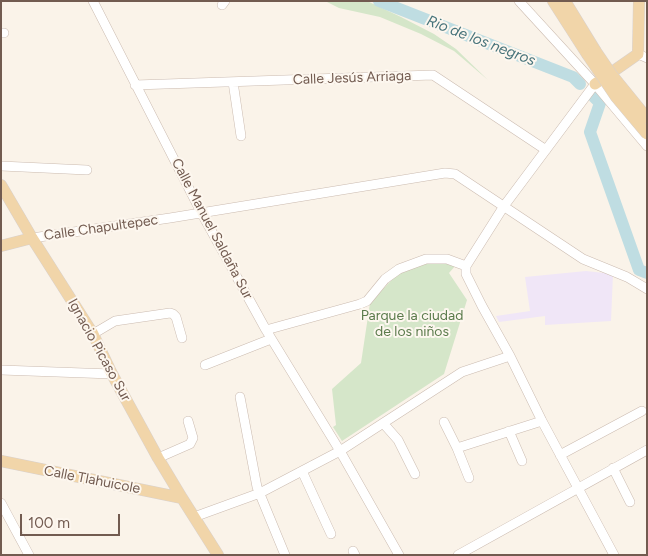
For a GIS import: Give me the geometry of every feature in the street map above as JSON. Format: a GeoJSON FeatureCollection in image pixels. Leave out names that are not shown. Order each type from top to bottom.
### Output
{"type":"FeatureCollection","features":[{"type":"Feature","properties":{"kind":"main road"},"geometry":{"type":"LineString","coordinates":[[553,1],[591,52],[647,118]]}},
{"type":"Feature","properties":{"kind":"main road"},"geometry":{"type":"LineString","coordinates":[[565,1],[616,97],[647,134]]}},
{"type":"Feature","properties":{"kind":"main road"},"geometry":{"type":"LineString","coordinates":[[595,84],[605,76],[643,56],[639,1]]}},
{"type":"Feature","properties":{"kind":"main road","name":"Ignacio Picaso Sur"},"geometry":{"type":"LineString","coordinates":[[1,185],[92,334],[158,458],[218,555]]}},
{"type":"Feature","properties":{"kind":"main road","name":"Calle Chapultepec"},"geometry":{"type":"LineString","coordinates":[[1,246],[32,238]]}},
{"type":"Feature","properties":{"kind":"main road","name":"Calle Tlahuicole"},"geometry":{"type":"LineString","coordinates":[[1,461],[182,498]]}},
{"type":"Feature","properties":{"kind":"street","name":"Calle Manuel Saldaña Sur"},"geometry":{"type":"LineString","coordinates":[[93,1],[201,212],[266,330],[340,452],[399,555]]}},
{"type":"Feature","properties":{"kind":"street"},"geometry":{"type":"LineString","coordinates":[[519,1],[595,84],[647,146]]}},
{"type":"Feature","properties":{"kind":"street","name":"Calle Jesús Arriaga"},"geometry":{"type":"LineString","coordinates":[[135,85],[433,75],[546,150]]}},
{"type":"Feature","properties":{"kind":"street"},"geometry":{"type":"LineString","coordinates":[[234,82],[241,136]]}},
{"type":"Feature","properties":{"kind":"street"},"geometry":{"type":"LineString","coordinates":[[466,270],[504,206],[595,84]]}},
{"type":"Feature","properties":{"kind":"street"},"geometry":{"type":"LineString","coordinates":[[1,166],[87,170]]}},
{"type":"Feature","properties":{"kind":"street","name":"Calle Chapultepec"},"geometry":{"type":"LineString","coordinates":[[32,238],[170,218],[445,173],[455,174],[583,259],[627,277],[647,289]]}},
{"type":"Feature","properties":{"kind":"street"},"geometry":{"type":"LineString","coordinates":[[266,330],[367,301],[385,278],[399,269],[426,259],[447,259],[466,270],[482,306],[614,555]]}},
{"type":"Feature","properties":{"kind":"street"},"geometry":{"type":"LineString","coordinates":[[92,334],[116,321],[170,313],[176,317],[182,338]]}},
{"type":"Feature","properties":{"kind":"street"},"geometry":{"type":"LineString","coordinates":[[205,365],[271,339]]}},
{"type":"Feature","properties":{"kind":"street"},"geometry":{"type":"LineString","coordinates":[[194,517],[260,493],[340,452],[462,372],[510,356]]}},
{"type":"Feature","properties":{"kind":"street"},"geometry":{"type":"LineString","coordinates":[[1,370],[112,374]]}},
{"type":"Feature","properties":{"kind":"street"},"geometry":{"type":"LineString","coordinates":[[240,398],[257,487],[285,555]]}},
{"type":"Feature","properties":{"kind":"street"},"geometry":{"type":"LineString","coordinates":[[560,455],[642,411]]}},
{"type":"Feature","properties":{"kind":"street"},"geometry":{"type":"LineString","coordinates":[[158,458],[190,444],[193,438],[188,421]]}},
{"type":"Feature","properties":{"kind":"street"},"geometry":{"type":"LineString","coordinates":[[457,448],[542,421]]}},
{"type":"Feature","properties":{"kind":"street"},"geometry":{"type":"LineString","coordinates":[[444,422],[469,478]]}},
{"type":"Feature","properties":{"kind":"street"},"geometry":{"type":"LineString","coordinates":[[383,423],[398,440],[415,474]]}},
{"type":"Feature","properties":{"kind":"street"},"geometry":{"type":"LineString","coordinates":[[510,431],[522,461]]}},
{"type":"Feature","properties":{"kind":"street"},"geometry":{"type":"LineString","coordinates":[[465,553],[647,450]]}},
{"type":"Feature","properties":{"kind":"street"},"geometry":{"type":"LineString","coordinates":[[613,468],[630,502]]}},
{"type":"Feature","properties":{"kind":"street"},"geometry":{"type":"LineString","coordinates":[[302,471],[331,534]]}},
{"type":"Feature","properties":{"kind":"street"},"geometry":{"type":"LineString","coordinates":[[1,504],[29,555]]}},
{"type":"Feature","properties":{"kind":"shaded area"},"geometry":{"type":"Polygon","coordinates":[[[586,271],[613,274],[611,321],[545,325],[545,316],[499,322],[496,316],[530,311],[525,277],[586,271]]]}},
{"type":"Feature","properties":{"kind":"green space"},"geometry":{"type":"Polygon","coordinates":[[[325,1],[367,1],[401,17],[434,34],[456,49],[488,80],[454,51],[421,34],[380,17],[339,8],[325,1]]]}},
{"type":"Feature","properties":{"kind":"green space","name":"Parque la ciudad de los niños"},"geometry":{"type":"Polygon","coordinates":[[[428,261],[456,265],[449,273],[467,300],[444,374],[342,441],[333,427],[336,425],[332,389],[361,363],[370,303],[400,271],[428,261]]]}},
{"type":"Feature","properties":{"kind":"waterway","name":"Rio de los negros"},"geometry":{"type":"LineString","coordinates":[[379,1],[573,77],[580,84]]}},
{"type":"Feature","properties":{"kind":"waterway","name":"Rio de los negros"},"geometry":{"type":"LineString","coordinates":[[594,97],[600,103],[590,132],[639,270],[647,273]]}}]}
